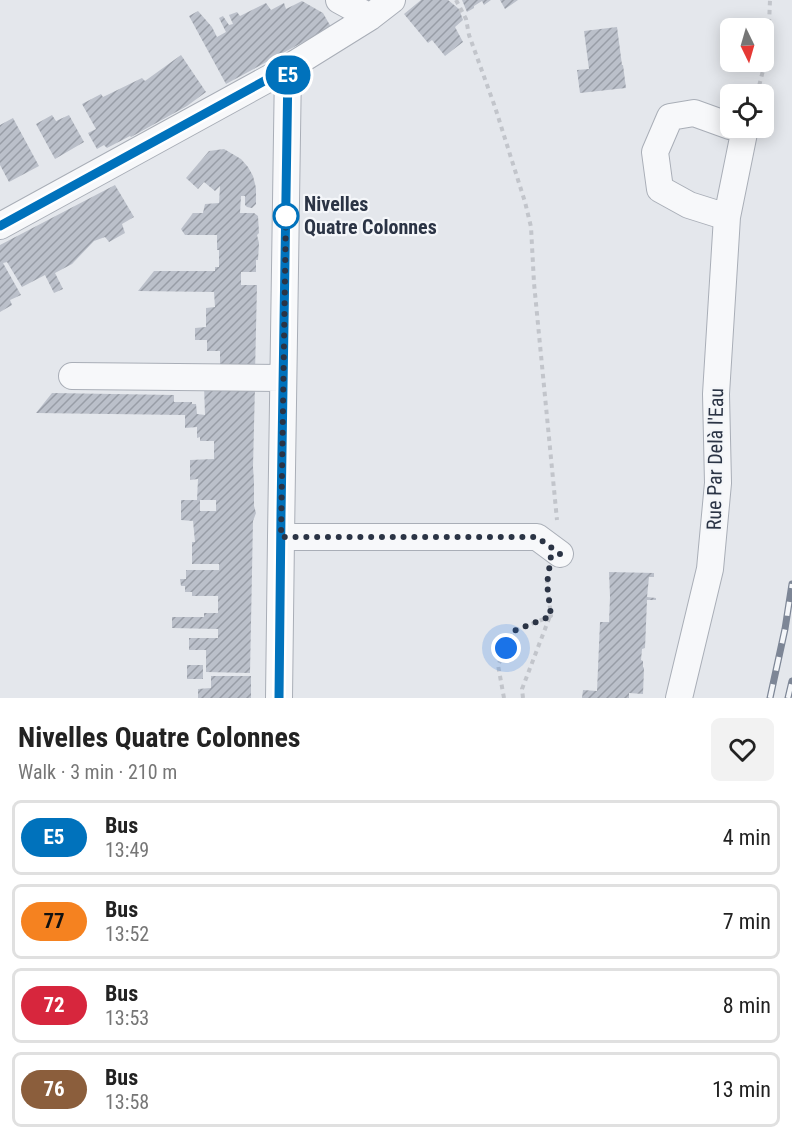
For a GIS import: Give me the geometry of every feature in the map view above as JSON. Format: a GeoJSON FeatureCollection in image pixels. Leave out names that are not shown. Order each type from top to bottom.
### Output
{"type":"FeatureCollection","features":[{"type":"Feature","properties":{"kind":"street"},"geometry":{"type":"LineString","coordinates":[[339,0],[370,17]]}},
{"type":"Feature","properties":{"kind":"street"},"geometry":{"type":"LineString","coordinates":[[0,226],[288,68],[370,17],[392,0]]}},
{"type":"Feature","properties":{"kind":"street"},"geometry":{"type":"LineString","coordinates":[[279,698],[288,68]]}},
{"type":"Feature","properties":{"kind":"street","name":"Rue Par Delà l'Eau"},"geometry":{"type":"LineString","coordinates":[[720,122],[694,113],[670,117],[655,152],[660,189],[689,205],[727,217]]}},
{"type":"Feature","properties":{"kind":"street","name":"Rue Par Delà l'Eau"},"geometry":{"type":"LineString","coordinates":[[679,698],[710,569],[714,535],[718,483],[716,394],[727,217],[737,138]]}},
{"type":"Feature","properties":{"kind":"street"},"geometry":{"type":"LineString","coordinates":[[72,376],[283,378]]}},
{"type":"Feature","properties":{"kind":"street"},"geometry":{"type":"LineString","coordinates":[[281,537],[537,537],[560,554]]}},
{"type":"Feature","properties":{"kind":"path"},"geometry":{"type":"LineString","coordinates":[[456,0],[466,19],[469,35],[495,107],[531,227],[534,283],[560,554],[551,556],[547,584],[551,616],[522,689],[523,698]]}},
{"type":"Feature","properties":{"kind":"path"},"geometry":{"type":"LineString","coordinates":[[760,84],[768,51],[770,0]]}},
{"type":"Feature","properties":{"kind":"path"},"geometry":{"type":"LineString","coordinates":[[504,698],[498,665],[514,631],[551,616]]}},
{"type":"Feature","properties":{"kind":"building"},"geometry":{"type":"Polygon","coordinates":[[[421,0],[448,0],[459,9],[463,20],[455,27],[463,42],[445,56],[432,40],[428,43],[404,14],[421,0]]]}},
{"type":"Feature","properties":{"kind":"building"},"geometry":{"type":"Polygon","coordinates":[[[462,0],[491,0],[484,5],[482,1],[467,12],[462,0]]]}},
{"type":"Feature","properties":{"kind":"building"},"geometry":{"type":"Polygon","coordinates":[[[500,0],[518,0],[505,9],[500,0]]]}},
{"type":"Feature","properties":{"kind":"building"},"geometry":{"type":"Polygon","coordinates":[[[302,1],[323,13],[331,27],[226,84],[189,16],[198,11],[212,27],[217,37],[226,32],[219,18],[223,16],[229,25],[233,24],[229,15],[237,12],[240,16],[266,3],[271,10],[284,3],[286,9],[302,1]]]}},
{"type":"Feature","properties":{"kind":"building"},"geometry":{"type":"Polygon","coordinates":[[[617,27],[626,88],[580,93],[577,70],[589,69],[584,31],[617,27]]]}},
{"type":"Feature","properties":{"kind":"building"},"geometry":{"type":"Polygon","coordinates":[[[181,55],[206,92],[187,106],[131,137],[107,148],[104,145],[97,149],[88,133],[96,129],[82,104],[101,94],[103,97],[142,78],[145,81],[181,55]]]}},
{"type":"Feature","properties":{"kind":"building"},"geometry":{"type":"Polygon","coordinates":[[[52,115],[56,121],[69,115],[84,142],[55,159],[36,124],[52,115]]]}},
{"type":"Feature","properties":{"kind":"building"},"geometry":{"type":"Polygon","coordinates":[[[13,118],[39,166],[9,182],[0,165],[0,125],[13,118]]]}},
{"type":"Feature","properties":{"kind":"building"},"geometry":{"type":"Polygon","coordinates":[[[224,149],[241,159],[248,167],[256,188],[256,204],[252,208],[247,207],[245,196],[241,196],[240,213],[254,213],[258,216],[259,243],[256,272],[241,272],[241,285],[257,285],[255,373],[220,373],[220,351],[207,351],[207,340],[195,340],[195,328],[206,327],[206,308],[215,307],[214,292],[138,291],[154,271],[215,271],[215,267],[219,267],[217,235],[185,235],[181,229],[193,213],[203,213],[205,204],[219,203],[220,186],[215,191],[204,182],[198,189],[186,178],[209,151],[224,149]]]}},
{"type":"Feature","properties":{"kind":"building"},"geometry":{"type":"Polygon","coordinates":[[[115,185],[134,217],[122,224],[125,233],[109,242],[105,237],[94,241],[72,264],[55,273],[63,289],[54,293],[45,275],[22,287],[7,262],[3,263],[21,295],[10,300],[12,305],[0,312],[0,245],[115,185]]]}},
{"type":"Feature","properties":{"kind":"building"},"geometry":{"type":"Polygon","coordinates":[[[204,385],[255,385],[253,467],[256,513],[253,521],[250,673],[206,672],[206,650],[189,650],[189,638],[218,638],[218,629],[172,628],[172,617],[204,617],[204,613],[218,613],[218,596],[192,596],[192,592],[185,592],[185,586],[181,586],[180,579],[186,579],[186,570],[219,570],[219,564],[192,564],[192,542],[195,542],[193,521],[181,520],[181,500],[197,500],[198,479],[190,480],[190,460],[214,459],[214,441],[200,441],[200,437],[197,438],[197,427],[185,428],[185,415],[36,413],[52,393],[174,395],[174,402],[192,402],[196,404],[197,414],[205,415],[204,385]],[[200,500],[200,511],[216,511],[216,500],[200,500]]]}},
{"type":"Feature","properties":{"kind":"building"},"geometry":{"type":"Polygon","coordinates":[[[609,572],[654,573],[654,577],[649,577],[647,597],[656,598],[656,600],[647,600],[645,648],[642,649],[641,660],[644,668],[643,694],[629,693],[629,698],[582,698],[583,690],[597,691],[600,622],[609,622],[609,572]]]}},
{"type":"Feature","properties":{"kind":"building"},"geometry":{"type":"Polygon","coordinates":[[[187,665],[203,665],[203,679],[187,679],[187,665]]]}},
{"type":"Feature","properties":{"kind":"building"},"geometry":{"type":"Polygon","coordinates":[[[211,676],[251,676],[251,698],[198,698],[198,689],[211,688],[211,676]]]}},
{"type":"Feature","properties":{"kind":"railway"},"geometry":{"type":"LineString","coordinates":[[770,698],[792,584]]}},
{"type":"Feature","properties":{"kind":"railway"},"geometry":{"type":"LineString","coordinates":[[788,698],[792,681]]}},
{"type":"Feature","properties":{"kind":"bus line","name":"E5"},"geometry":{"type":"LineString","coordinates":[[0,226],[288,68],[279,698]]}},
{"type":"Feature","properties":{"kind":"place","name":"Nivelles Quatre Colonnes"},"geometry":{"type":"Point","coordinates":[286,216]}},
{"type":"Feature","properties":{"kind":"route"},"geometry":{"type":"LineString","coordinates":[[286,216],[286,211],[281,537],[537,537],[560,554],[551,556],[547,584],[551,616],[514,631],[506,648]]}}]}
